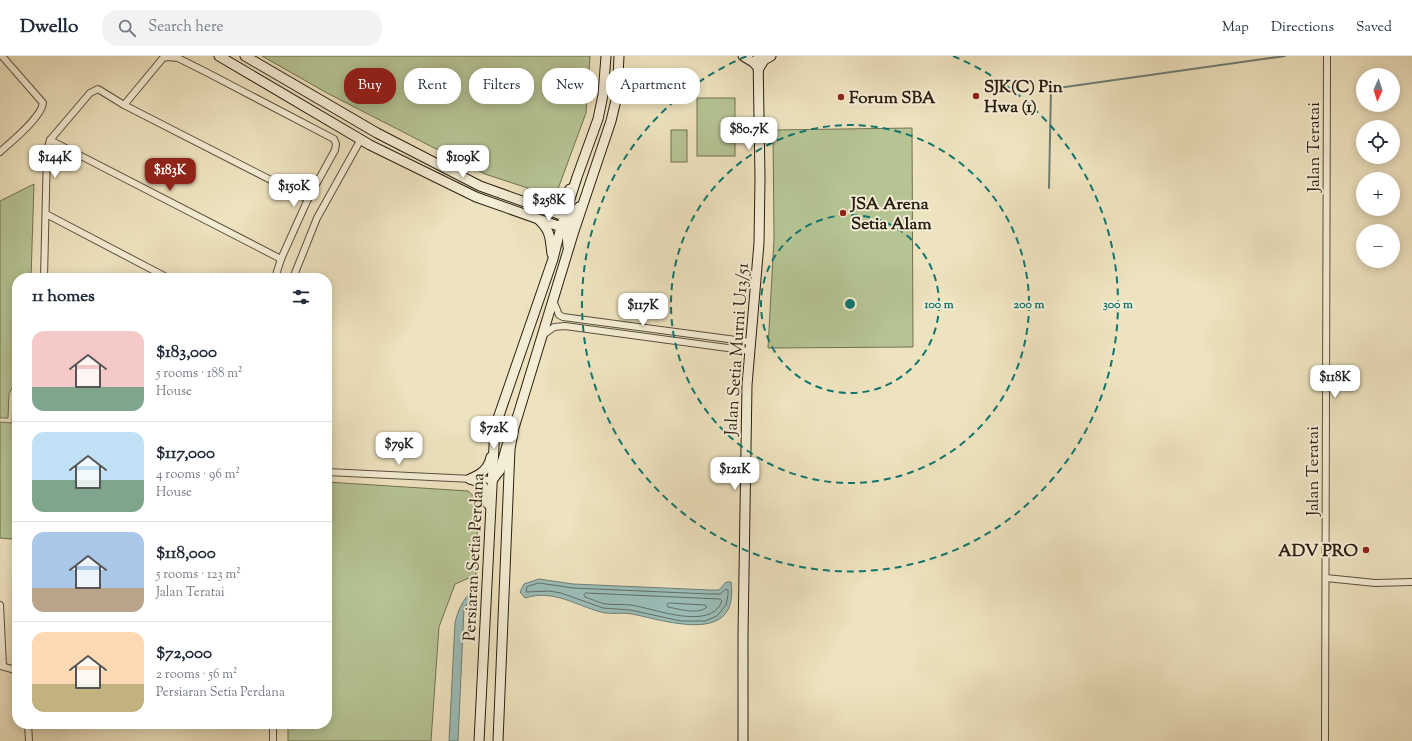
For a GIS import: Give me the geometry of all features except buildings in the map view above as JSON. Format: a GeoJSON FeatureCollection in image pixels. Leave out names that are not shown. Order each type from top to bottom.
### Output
{"type":"FeatureCollection","features":[{"type":"Feature","properties":{"kind":"main road"},"geometry":{"type":"LineString","coordinates":[[219,56],[361,139],[476,197],[538,220],[564,222]]}},
{"type":"Feature","properties":{"kind":"main road"},"geometry":{"type":"LineString","coordinates":[[245,56],[379,134],[480,186],[541,208],[564,222],[568,251]]}},
{"type":"Feature","properties":{"kind":"main road","name":"Persiaran Setia Perdana"},"geometry":{"type":"LineString","coordinates":[[618,68],[619,56]]}},
{"type":"Feature","properties":{"kind":"main road"},"geometry":{"type":"LineString","coordinates":[[621,68],[627,56]]}},
{"type":"Feature","properties":{"kind":"main road"},"geometry":{"type":"LineString","coordinates":[[743,56],[759,68],[764,60],[771,56]]}},
{"type":"Feature","properties":{"kind":"main road","name":"Jalan Setia Murni U13/51"},"geometry":{"type":"LineString","coordinates":[[743,741],[746,400],[759,243],[758,56]]}},
{"type":"Feature","properties":{"kind":"main road","name":"Persiaran Setia Perdana"},"geometry":{"type":"LineString","coordinates":[[479,741],[495,427],[553,259],[577,178],[598,119],[603,95],[606,59]]}},
{"type":"Feature","properties":{"kind":"main road","name":"Persiaran Setia Perdana"},"geometry":{"type":"LineString","coordinates":[[498,741],[510,452],[514,432],[553,300],[611,121],[615,104]]}},
{"type":"Feature","properties":{"kind":"main road"},"geometry":{"type":"LineString","coordinates":[[358,122],[361,139]]}},
{"type":"Feature","properties":{"kind":"main road"},"geometry":{"type":"LineString","coordinates":[[361,139],[379,134]]}},
{"type":"Feature","properties":{"kind":"main road"},"geometry":{"type":"LineString","coordinates":[[541,208],[562,200],[568,194],[577,178]]}},
{"type":"Feature","properties":{"kind":"main road"},"geometry":{"type":"LineString","coordinates":[[564,222],[585,200]]}},
{"type":"Feature","properties":{"kind":"main road"},"geometry":{"type":"LineString","coordinates":[[538,220],[546,226],[549,232],[553,259]]}},
{"type":"Feature","properties":{"kind":"main road"},"geometry":{"type":"LineString","coordinates":[[493,480],[500,470],[506,445],[514,432]]}},
{"type":"Feature","properties":{"kind":"main road"},"geometry":{"type":"LineString","coordinates":[[470,479],[484,472],[488,466],[494,445]]}},
{"type":"Feature","properties":{"kind":"main road"},"geometry":{"type":"LineString","coordinates":[[470,479],[478,482],[485,488],[491,515]]}},
{"type":"Feature","properties":{"kind":"street"},"geometry":{"type":"LineString","coordinates":[[0,152],[21,134],[40,111],[43,103],[2,56]]}},
{"type":"Feature","properties":{"kind":"street","name":"Jalan Teratai"},"geometry":{"type":"LineString","coordinates":[[1325,741],[1327,56]]}},
{"type":"Feature","properties":{"kind":"street"},"geometry":{"type":"LineString","coordinates":[[124,105],[163,58],[178,58],[334,139],[336,144],[335,150],[308,199],[281,259],[277,273]]}},
{"type":"Feature","properties":{"kind":"street"},"geometry":{"type":"LineString","coordinates":[[44,273],[47,150],[50,140],[90,93],[98,89],[124,105],[308,199]]}},
{"type":"Feature","properties":{"kind":"street"},"geometry":{"type":"LineString","coordinates":[[295,273],[317,218],[361,139]]}},
{"type":"Feature","properties":{"kind":"street"},"geometry":{"type":"LineString","coordinates":[[50,140],[281,259]]}},
{"type":"Feature","properties":{"kind":"street"},"geometry":{"type":"LineString","coordinates":[[46,214],[158,273]]}},
{"type":"Feature","properties":{"kind":"street"},"geometry":{"type":"LineString","coordinates":[[553,300],[559,315],[563,317],[750,346]]}},
{"type":"Feature","properties":{"kind":"street"},"geometry":{"type":"LineString","coordinates":[[543,335],[554,327],[565,326],[750,346]]}},
{"type":"Feature","properties":{"kind":"street"},"geometry":{"type":"LineString","coordinates":[[332,472],[493,480]]}},
{"type":"Feature","properties":{"kind":"street"},"geometry":{"type":"LineString","coordinates":[[1326,578],[1375,583],[1412,582]]}},
{"type":"Feature","properties":{"kind":"street"},"geometry":{"type":"LineString","coordinates":[[0,605],[2,666],[12,669]]}},
{"type":"Feature","properties":{"kind":"street"},"geometry":{"type":"LineString","coordinates":[[28,729],[29,741]]}},
{"type":"Feature","properties":{"kind":"street"},"geometry":{"type":"LineString","coordinates":[[273,729],[273,741]]}},
{"type":"Feature","properties":{"kind":"green space"},"geometry":{"type":"Polygon","coordinates":[[[262,56],[590,56],[589,68],[542,68],[542,104],[587,104],[586,113],[555,197],[485,174],[348,104],[396,104],[396,68],[344,68],[344,102],[262,56]]]}},
{"type":"Feature","properties":{"kind":"green space"},"geometry":{"type":"Polygon","coordinates":[[[700,98],[735,98],[735,156],[697,156],[697,104],[700,104],[700,98]]]}},
{"type":"Feature","properties":{"kind":"green space","name":"JSA Arena Setia Alam"},"geometry":{"type":"Polygon","coordinates":[[[912,128],[913,347],[768,348],[774,239],[773,130],[912,128]]]}},
{"type":"Feature","properties":{"kind":"green space"},"geometry":{"type":"Polygon","coordinates":[[[671,130],[687,130],[687,162],[671,162],[671,130]]]}},
{"type":"Feature","properties":{"kind":"green space"},"geometry":{"type":"Polygon","coordinates":[[[34,184],[31,273],[12,273],[12,388],[9,394],[8,418],[0,418],[0,201],[34,184]]]}},
{"type":"Feature","properties":{"kind":"green space"},"geometry":{"type":"Polygon","coordinates":[[[0,422],[12,423],[12,539],[0,538],[0,422]]]}},
{"type":"Feature","properties":{"kind":"green space"},"geometry":{"type":"Polygon","coordinates":[[[332,482],[468,491],[478,500],[476,575],[455,584],[439,627],[431,741],[288,741],[288,729],[332,729],[332,482]]]}},
{"type":"Feature","properties":{"kind":"water"},"geometry":{"type":"Polygon","coordinates":[[[539,579],[573,584],[710,590],[719,590],[726,582],[731,582],[731,602],[724,615],[713,622],[698,625],[681,624],[632,614],[605,613],[564,599],[545,595],[525,598],[520,592],[524,584],[539,579]]]}},
{"type":"Feature","properties":{"kind":"water"},"geometry":{"type":"Polygon","coordinates":[[[473,590],[472,598],[464,608],[458,741],[449,741],[455,623],[461,605],[473,590]]]}},
{"type":"Feature","properties":{"kind":"waterway"},"geometry":{"type":"LineString","coordinates":[[1049,188],[1051,89],[1285,56]]}},
{"type":"Feature","properties":{"kind":"place","name":"SJK(C) Pin Hwa (1)"},"geometry":{"type":"Point","coordinates":[976,96]}},
{"type":"Feature","properties":{"kind":"place","name":"Forum SBA"},"geometry":{"type":"Point","coordinates":[841,97]}},
{"type":"Feature","properties":{"kind":"place","name":"JSA Arena Setia Alam"},"geometry":{"type":"Point","coordinates":[843,213]}},
{"type":"Feature","properties":{"kind":"place","name":"ADV PRO"},"geometry":{"type":"Point","coordinates":[1366,550]}}]}
